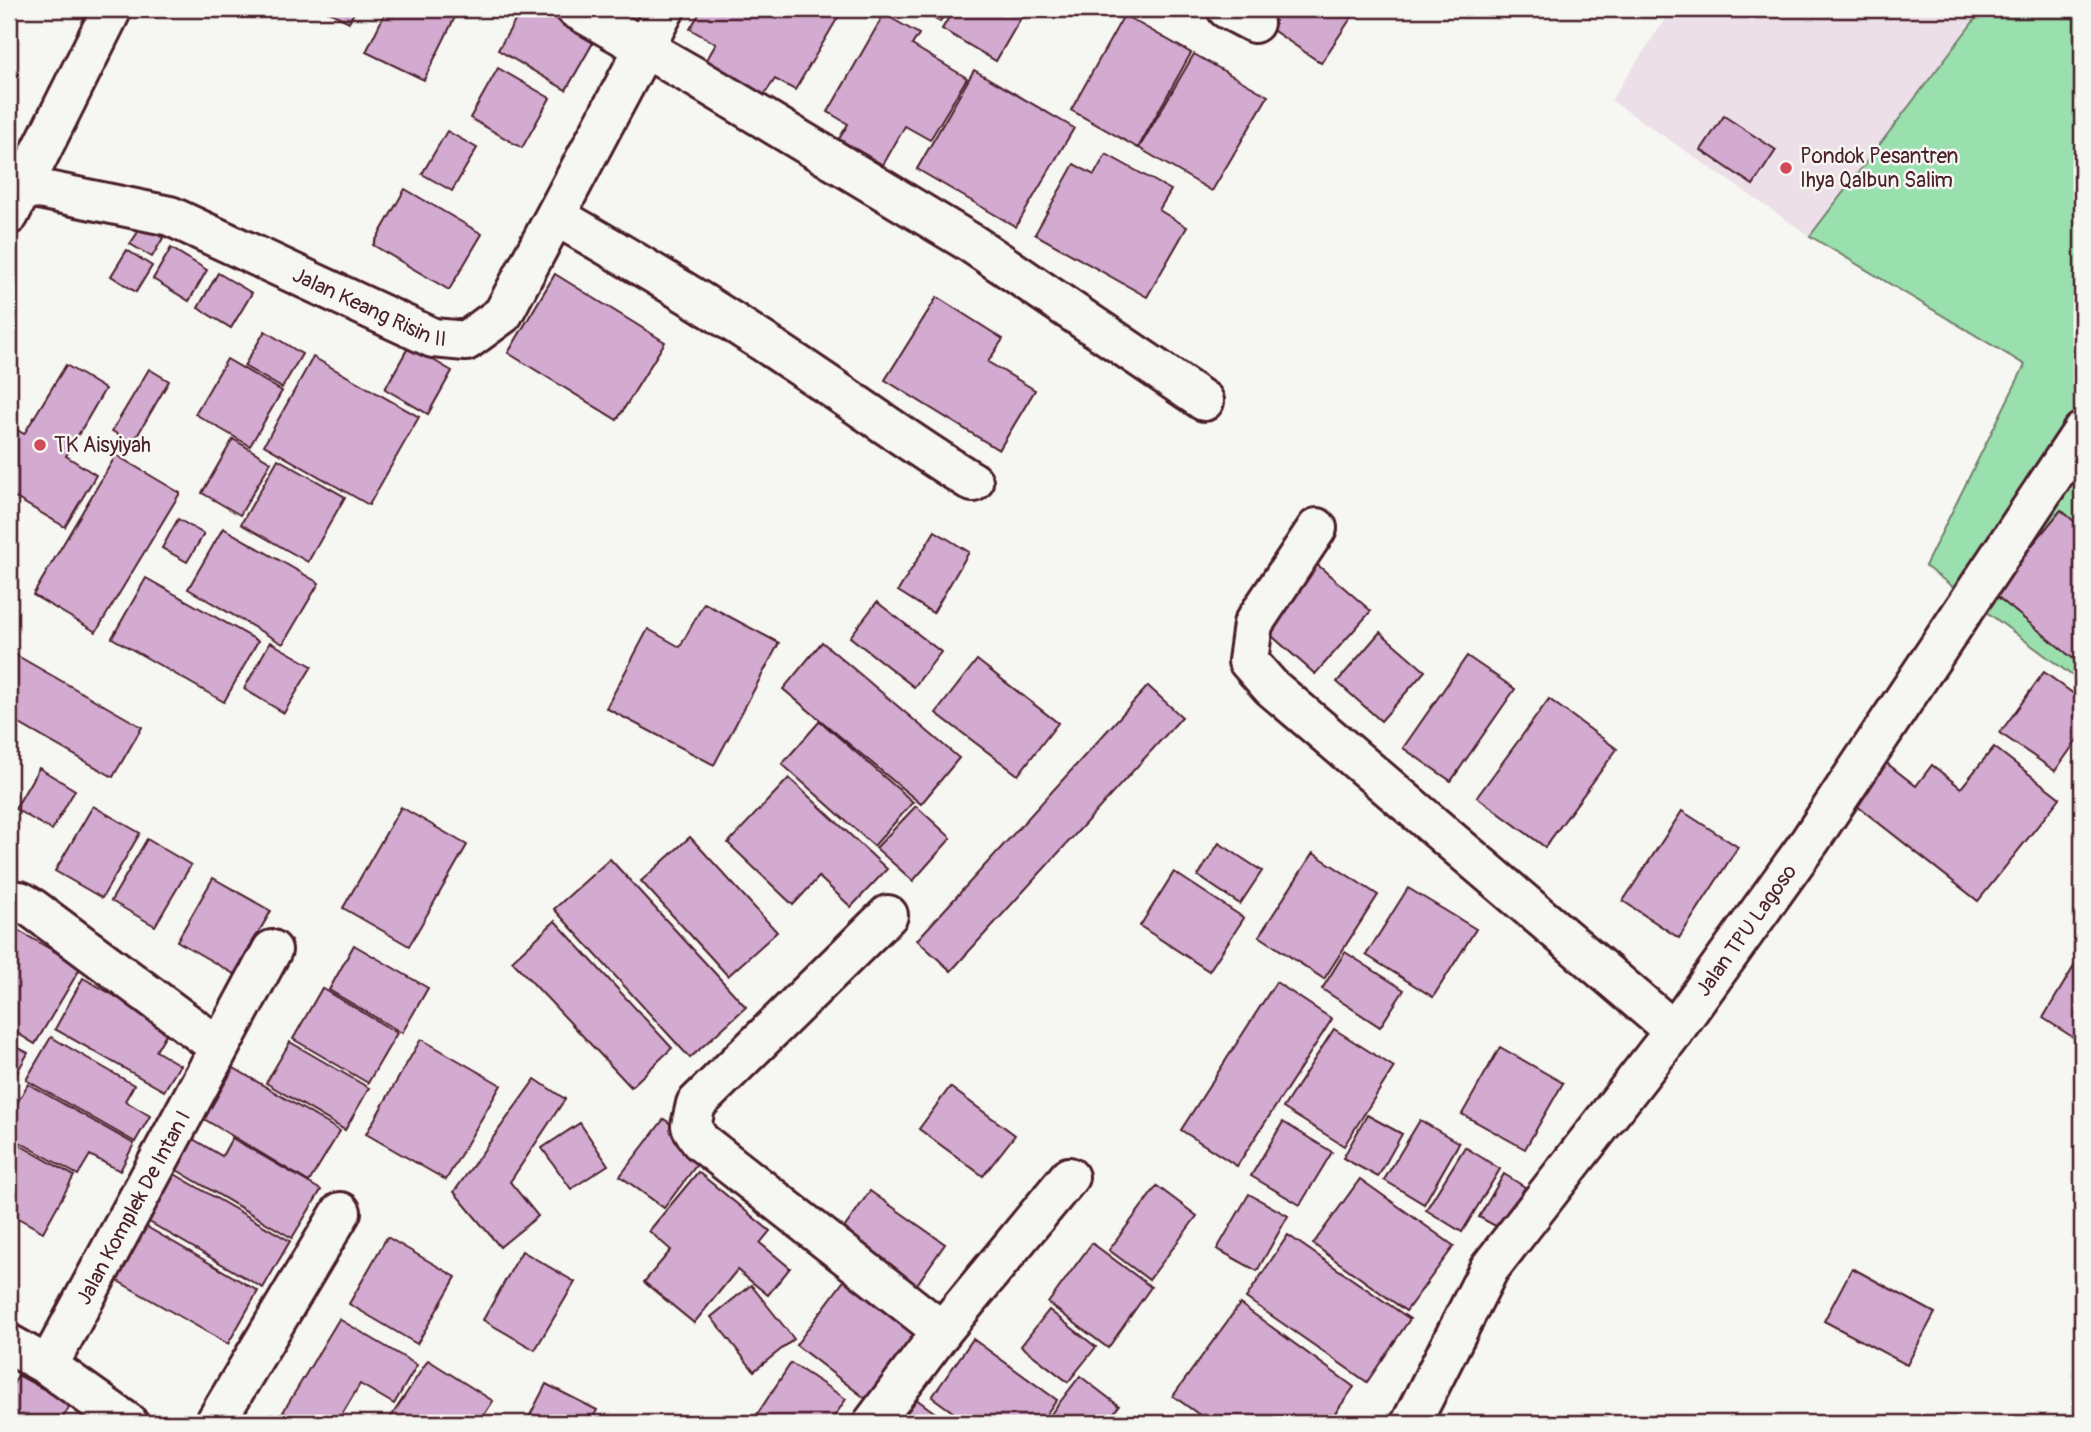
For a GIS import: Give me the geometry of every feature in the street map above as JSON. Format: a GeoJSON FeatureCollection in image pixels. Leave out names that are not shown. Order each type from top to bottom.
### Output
{"type":"FeatureCollection","features":[{"type":"Feature","properties":{"kind":"street"},"geometry":{"type":"LineString","coordinates":[[17,200],[112,9]]}},
{"type":"Feature","properties":{"kind":"street"},"geometry":{"type":"LineString","coordinates":[[576,9],[695,77],[971,243],[1204,401]]}},
{"type":"Feature","properties":{"kind":"street","name":"Jalan Keang Risin II"},"geometry":{"type":"LineString","coordinates":[[17,200],[170,216],[433,338],[466,341],[503,314],[665,9]]}},
{"type":"Feature","properties":{"kind":"street"},"geometry":{"type":"LineString","coordinates":[[556,216],[671,282],[794,362],[900,437],[973,482]]}},
{"type":"Feature","properties":{"kind":"street","name":"Jalan TPU Lagoso"},"geometry":{"type":"LineString","coordinates":[[1411,1423],[1489,1269],[1674,1031],[1810,841],[2082,432]]}},
{"type":"Feature","properties":{"kind":"street"},"geometry":{"type":"LineString","coordinates":[[1317,528],[1253,624],[1248,662],[1271,687],[1674,1031]]}},
{"type":"Feature","properties":{"kind":"street"},"geometry":{"type":"LineString","coordinates":[[9,901],[20,901],[32,908],[219,1047]]}},
{"type":"Feature","properties":{"kind":"street"},"geometry":{"type":"LineString","coordinates":[[888,915],[696,1104],[691,1126],[700,1141],[942,1331]]}},
{"type":"Feature","properties":{"kind":"street","name":"Jalan Komplek De Intan I"},"geometry":{"type":"LineString","coordinates":[[48,1366],[272,950]]}},
{"type":"Feature","properties":{"kind":"street"},"geometry":{"type":"LineString","coordinates":[[873,1423],[942,1331],[1069,1177]]}},
{"type":"Feature","properties":{"kind":"street"},"geometry":{"type":"LineString","coordinates":[[215,1423],[341,1212]]}},
{"type":"Feature","properties":{"kind":"street"},"geometry":{"type":"LineString","coordinates":[[9,1344],[48,1366],[128,1423]]}},
{"type":"Feature","properties":{"kind":"shaded area","name":"Pondok Pesantren Ihya Qalbun Salim"},"geometry":{"type":"Polygon","coordinates":[[[1672,9],[1983,9],[1810,236],[1611,100],[1672,9]]]}},
{"type":"Feature","properties":{"kind":"green space"},"geometry":{"type":"Polygon","coordinates":[[[1983,9],[2082,9],[2082,683],[1925,566],[2025,365],[1810,236],[1983,9]]]}},
{"type":"Feature","properties":{"kind":"building"},"geometry":{"type":"Polygon","coordinates":[[[323,9],[356,9],[349,22],[323,9]]]}},
{"type":"Feature","properties":{"kind":"building"},"geometry":{"type":"Polygon","coordinates":[[[387,9],[449,9],[457,13],[424,80],[366,52],[387,9]]]}},
{"type":"Feature","properties":{"kind":"building"},"geometry":{"type":"Polygon","coordinates":[[[522,9],[539,9],[594,41],[566,90],[498,50],[522,9]]]}},
{"type":"Feature","properties":{"kind":"building"},"geometry":{"type":"Polygon","coordinates":[[[702,9],[843,9],[795,90],[775,79],[764,95],[706,61],[716,44],[690,29],[702,9]]]}},
{"type":"Feature","properties":{"kind":"building"},"geometry":{"type":"Polygon","coordinates":[[[917,9],[947,9],[940,22],[917,9]]]}},
{"type":"Feature","properties":{"kind":"building"},"geometry":{"type":"Polygon","coordinates":[[[954,9],[1026,9],[996,61],[942,29],[954,9]]]}},
{"type":"Feature","properties":{"kind":"building"},"geometry":{"type":"Polygon","coordinates":[[[1253,9],[1357,9],[1321,63],[1249,14],[1253,9]]]}},
{"type":"Feature","properties":{"kind":"building"},"geometry":{"type":"Polygon","coordinates":[[[884,14],[919,34],[912,45],[967,78],[930,140],[905,126],[883,165],[839,139],[848,124],[828,112],[884,14]]]}},
{"type":"Feature","properties":{"kind":"building"},"geometry":{"type":"Polygon","coordinates":[[[1124,15],[1191,53],[1138,148],[1071,110],[1124,15]]]}},
{"type":"Feature","properties":{"kind":"building"},"geometry":{"type":"Polygon","coordinates":[[[1194,54],[1268,96],[1212,191],[1139,148],[1194,54]]]}},
{"type":"Feature","properties":{"kind":"building"},"geometry":{"type":"Polygon","coordinates":[[[498,68],[550,98],[522,148],[470,118],[498,68]]]}},
{"type":"Feature","properties":{"kind":"building"},"geometry":{"type":"Polygon","coordinates":[[[974,70],[1074,128],[1016,227],[917,169],[974,70]]]}},
{"type":"Feature","properties":{"kind":"building"},"geometry":{"type":"Polygon","coordinates":[[[1724,116],[1776,150],[1753,185],[1701,150],[1724,116]]]}},
{"type":"Feature","properties":{"kind":"building"},"geometry":{"type":"Polygon","coordinates":[[[447,131],[477,148],[452,191],[422,174],[447,131]]]}},
{"type":"Feature","properties":{"kind":"building"},"geometry":{"type":"Polygon","coordinates":[[[1106,154],[1171,190],[1159,210],[1187,227],[1147,297],[1035,234],[1074,164],[1094,175],[1106,154]]]}},
{"type":"Feature","properties":{"kind":"building"},"geometry":{"type":"Polygon","coordinates":[[[405,189],[482,234],[449,290],[373,245],[405,189]]]}},
{"type":"Feature","properties":{"kind":"building"},"geometry":{"type":"Polygon","coordinates":[[[142,226],[163,238],[152,257],[130,244],[142,226]]]}},
{"type":"Feature","properties":{"kind":"building"},"geometry":{"type":"Polygon","coordinates":[[[171,248],[207,270],[189,301],[153,279],[171,248]]]}},
{"type":"Feature","properties":{"kind":"building"},"geometry":{"type":"Polygon","coordinates":[[[127,250],[152,266],[136,292],[111,276],[127,250]]]}},
{"type":"Feature","properties":{"kind":"building"},"geometry":{"type":"Polygon","coordinates":[[[218,273],[252,293],[231,328],[198,308],[218,273]]]}},
{"type":"Feature","properties":{"kind":"building"},"geometry":{"type":"Polygon","coordinates":[[[555,274],[665,342],[617,420],[508,353],[555,274]]]}},
{"type":"Feature","properties":{"kind":"building"},"geometry":{"type":"Polygon","coordinates":[[[937,297],[1003,339],[988,362],[1035,390],[999,450],[885,380],[937,297]]]}},
{"type":"Feature","properties":{"kind":"building"},"geometry":{"type":"Polygon","coordinates":[[[265,331],[302,354],[282,388],[244,366],[265,331]]]}},
{"type":"Feature","properties":{"kind":"building"},"geometry":{"type":"Polygon","coordinates":[[[409,346],[452,371],[428,414],[385,389],[409,346]]]}},
{"type":"Feature","properties":{"kind":"building"},"geometry":{"type":"Polygon","coordinates":[[[313,357],[419,417],[369,505],[264,445],[313,357]]]}},
{"type":"Feature","properties":{"kind":"building"},"geometry":{"type":"Polygon","coordinates":[[[227,359],[282,391],[250,446],[195,414],[227,359]]]}},
{"type":"Feature","properties":{"kind":"building","name":"TK Aisyiyah"},"geometry":{"type":"Polygon","coordinates":[[[66,365],[105,389],[66,456],[96,475],[65,527],[9,494],[9,425],[24,434],[66,365]]]}},
{"type":"Feature","properties":{"kind":"building"},"geometry":{"type":"Polygon","coordinates":[[[149,369],[169,381],[133,443],[112,431],[149,369]]]}},
{"type":"Feature","properties":{"kind":"building"},"geometry":{"type":"Polygon","coordinates":[[[233,439],[271,462],[240,515],[202,493],[233,439]]]}},
{"type":"Feature","properties":{"kind":"building"},"geometry":{"type":"Polygon","coordinates":[[[116,455],[180,493],[96,632],[33,595],[116,455]]]}},
{"type":"Feature","properties":{"kind":"building"},"geometry":{"type":"Polygon","coordinates":[[[278,459],[345,497],[308,562],[241,524],[278,459]]]}},
{"type":"Feature","properties":{"kind":"building"},"geometry":{"type":"Polygon","coordinates":[[[2061,510],[2082,528],[2082,666],[1993,593],[2061,510]]]}},
{"type":"Feature","properties":{"kind":"building"},"geometry":{"type":"Polygon","coordinates":[[[178,519],[204,534],[187,562],[162,548],[178,519]]]}},
{"type":"Feature","properties":{"kind":"building"},"geometry":{"type":"Polygon","coordinates":[[[223,528],[319,583],[283,644],[188,589],[223,528]]]}},
{"type":"Feature","properties":{"kind":"building"},"geometry":{"type":"Polygon","coordinates":[[[935,531],[969,552],[933,613],[898,591],[935,531]]]}},
{"type":"Feature","properties":{"kind":"building"},"geometry":{"type":"Polygon","coordinates":[[[1312,560],[1371,611],[1315,674],[1257,623],[1312,560]]]}},
{"type":"Feature","properties":{"kind":"building"},"geometry":{"type":"Polygon","coordinates":[[[146,578],[258,641],[224,702],[112,638],[146,578]]]}},
{"type":"Feature","properties":{"kind":"building"},"geometry":{"type":"Polygon","coordinates":[[[877,602],[941,652],[914,687],[850,637],[877,602]]]}},
{"type":"Feature","properties":{"kind":"building"},"geometry":{"type":"Polygon","coordinates":[[[704,603],[779,643],[714,765],[606,708],[648,629],[680,647],[704,603]]]}},
{"type":"Feature","properties":{"kind":"building"},"geometry":{"type":"Polygon","coordinates":[[[1380,632],[1425,671],[1381,721],[1337,682],[1380,632]]]}},
{"type":"Feature","properties":{"kind":"building"},"geometry":{"type":"Polygon","coordinates":[[[270,642],[312,666],[284,713],[244,689],[270,642]]]}},
{"type":"Feature","properties":{"kind":"building"},"geometry":{"type":"Polygon","coordinates":[[[822,642],[959,758],[921,804],[783,689],[822,642]]]}},
{"type":"Feature","properties":{"kind":"building"},"geometry":{"type":"Polygon","coordinates":[[[9,651],[142,727],[113,777],[9,718],[9,651]]]}},
{"type":"Feature","properties":{"kind":"building"},"geometry":{"type":"Polygon","coordinates":[[[1467,656],[1515,689],[1451,781],[1403,748],[1467,656]]]}},
{"type":"Feature","properties":{"kind":"building"},"geometry":{"type":"Polygon","coordinates":[[[977,660],[1058,723],[1018,775],[936,713],[977,660]]]}},
{"type":"Feature","properties":{"kind":"building"},"geometry":{"type":"Polygon","coordinates":[[[2044,672],[2082,700],[2082,733],[2055,771],[2000,733],[2044,672]]]}},
{"type":"Feature","properties":{"kind":"building"},"geometry":{"type":"Polygon","coordinates":[[[1148,686],[1182,717],[951,971],[917,940],[1148,686]]]}},
{"type":"Feature","properties":{"kind":"building"},"geometry":{"type":"Polygon","coordinates":[[[1549,699],[1617,749],[1545,847],[1477,797],[1549,699]]]}},
{"type":"Feature","properties":{"kind":"building"},"geometry":{"type":"Polygon","coordinates":[[[820,721],[913,802],[874,846],[782,764],[820,721]]]}},
{"type":"Feature","properties":{"kind":"building"},"geometry":{"type":"Polygon","coordinates":[[[1994,747],[2060,798],[1978,901],[1847,798],[1880,758],[1916,786],[1932,765],[1961,788],[1994,747]]]}},
{"type":"Feature","properties":{"kind":"building"},"geometry":{"type":"Polygon","coordinates":[[[39,768],[75,790],[52,830],[15,809],[39,768]]]}},
{"type":"Feature","properties":{"kind":"building"},"geometry":{"type":"Polygon","coordinates":[[[789,778],[887,869],[851,907],[819,877],[793,905],[728,843],[789,778]]]}},
{"type":"Feature","properties":{"kind":"building"},"geometry":{"type":"Polygon","coordinates":[[[93,806],[140,833],[102,898],[55,871],[93,806]]]}},
{"type":"Feature","properties":{"kind":"building"},"geometry":{"type":"Polygon","coordinates":[[[916,806],[951,838],[913,881],[876,848],[916,806]]]}},
{"type":"Feature","properties":{"kind":"building"},"geometry":{"type":"Polygon","coordinates":[[[401,807],[467,845],[409,946],[343,908],[401,807]]]}},
{"type":"Feature","properties":{"kind":"building"},"geometry":{"type":"Polygon","coordinates":[[[1682,811],[1738,847],[1679,938],[1623,901],[1682,811]]]}},
{"type":"Feature","properties":{"kind":"building"},"geometry":{"type":"Polygon","coordinates":[[[690,837],[777,932],[728,976],[641,881],[690,837]]]}},
{"type":"Feature","properties":{"kind":"building"},"geometry":{"type":"Polygon","coordinates":[[[147,839],[191,865],[155,926],[111,901],[147,839]]]}},
{"type":"Feature","properties":{"kind":"building"},"geometry":{"type":"Polygon","coordinates":[[[1219,843],[1262,871],[1240,904],[1198,876],[1219,843]]]}},
{"type":"Feature","properties":{"kind":"building"},"geometry":{"type":"Polygon","coordinates":[[[1313,853],[1378,895],[1324,979],[1259,936],[1313,853]]]}},
{"type":"Feature","properties":{"kind":"building"},"geometry":{"type":"Polygon","coordinates":[[[610,859],[746,1007],[690,1058],[554,909],[610,859]]]}},
{"type":"Feature","properties":{"kind":"building"},"geometry":{"type":"Polygon","coordinates":[[[1174,872],[1244,918],[1209,971],[1140,926],[1174,872]]]}},
{"type":"Feature","properties":{"kind":"building"},"geometry":{"type":"Polygon","coordinates":[[[213,878],[271,911],[234,974],[177,941],[213,878]]]}},
{"type":"Feature","properties":{"kind":"building"},"geometry":{"type":"Polygon","coordinates":[[[1408,888],[1476,929],[1433,997],[1366,955],[1408,888]]]}},
{"type":"Feature","properties":{"kind":"building"},"geometry":{"type":"Polygon","coordinates":[[[555,921],[672,1048],[631,1087],[512,961],[555,921]]]}},
{"type":"Feature","properties":{"kind":"building"},"geometry":{"type":"Polygon","coordinates":[[[9,925],[81,967],[35,1044],[9,1028],[9,925]]]}},
{"type":"Feature","properties":{"kind":"building"},"geometry":{"type":"Polygon","coordinates":[[[354,945],[428,988],[402,1033],[329,990],[354,945]]]}},
{"type":"Feature","properties":{"kind":"building"},"geometry":{"type":"Polygon","coordinates":[[[1345,952],[1404,990],[1380,1027],[1322,989],[1345,952]]]}},
{"type":"Feature","properties":{"kind":"building"},"geometry":{"type":"Polygon","coordinates":[[[2079,958],[2082,960],[2082,1043],[2043,1018],[2079,958]]]}},
{"type":"Feature","properties":{"kind":"building"},"geometry":{"type":"Polygon","coordinates":[[[83,978],[170,1027],[156,1051],[180,1065],[164,1091],[55,1029],[83,978]]]}},
{"type":"Feature","properties":{"kind":"building"},"geometry":{"type":"Polygon","coordinates":[[[1276,982],[1332,1019],[1237,1166],[1181,1130],[1276,982]]]}},
{"type":"Feature","properties":{"kind":"building"},"geometry":{"type":"Polygon","coordinates":[[[322,988],[397,1033],[368,1083],[293,1039],[322,988]]]}},
{"type":"Feature","properties":{"kind":"building"},"geometry":{"type":"Polygon","coordinates":[[[1334,1029],[1394,1067],[1344,1146],[1283,1108],[1334,1029]]]}},
{"type":"Feature","properties":{"kind":"building"},"geometry":{"type":"Polygon","coordinates":[[[51,1037],[134,1085],[125,1101],[150,1116],[135,1142],[26,1080],[51,1037]]]}},
{"type":"Feature","properties":{"kind":"building"},"geometry":{"type":"Polygon","coordinates":[[[421,1039],[501,1085],[446,1180],[366,1134],[421,1039]]]}},
{"type":"Feature","properties":{"kind":"building"},"geometry":{"type":"Polygon","coordinates":[[[290,1042],[369,1088],[345,1130],[266,1083],[290,1042]]]}},
{"type":"Feature","properties":{"kind":"building"},"geometry":{"type":"Polygon","coordinates":[[[9,1043],[28,1053],[9,1087],[9,1043]]]}},
{"type":"Feature","properties":{"kind":"building"},"geometry":{"type":"Polygon","coordinates":[[[1500,1047],[1563,1083],[1525,1149],[1462,1114],[1500,1047]]]}},
{"type":"Feature","properties":{"kind":"building"},"geometry":{"type":"Polygon","coordinates":[[[234,1068],[340,1131],[309,1182],[204,1119],[234,1068]]]}},
{"type":"Feature","properties":{"kind":"building"},"geometry":{"type":"Polygon","coordinates":[[[535,1079],[565,1099],[510,1182],[538,1216],[500,1247],[454,1192],[535,1079]]]}},
{"type":"Feature","properties":{"kind":"building"},"geometry":{"type":"Polygon","coordinates":[[[28,1084],[134,1144],[120,1171],[90,1155],[78,1175],[9,1136],[9,1117],[28,1084]]]}},
{"type":"Feature","properties":{"kind":"building"},"geometry":{"type":"Polygon","coordinates":[[[950,1087],[1015,1135],[983,1176],[919,1129],[950,1087]]]}},
{"type":"Feature","properties":{"kind":"building"},"geometry":{"type":"Polygon","coordinates":[[[1367,1115],[1402,1134],[1378,1177],[1343,1158],[1367,1115]]]}},
{"type":"Feature","properties":{"kind":"building"},"geometry":{"type":"Polygon","coordinates":[[[664,1119],[707,1151],[664,1208],[620,1176],[664,1119]]]}},
{"type":"Feature","properties":{"kind":"building"},"geometry":{"type":"Polygon","coordinates":[[[1420,1120],[1459,1143],[1424,1204],[1384,1180],[1420,1120]]]}},
{"type":"Feature","properties":{"kind":"building"},"geometry":{"type":"Polygon","coordinates":[[[1283,1122],[1332,1152],[1300,1205],[1251,1176],[1283,1122]]]}},
{"type":"Feature","properties":{"kind":"building"},"geometry":{"type":"Polygon","coordinates":[[[580,1123],[608,1165],[571,1189],[542,1148],[580,1123]]]}},
{"type":"Feature","properties":{"kind":"building"},"geometry":{"type":"Polygon","coordinates":[[[232,1138],[321,1190],[292,1238],[175,1169],[193,1139],[222,1156],[232,1138]]]}},
{"type":"Feature","properties":{"kind":"building"},"geometry":{"type":"Polygon","coordinates":[[[9,1139],[74,1176],[43,1232],[9,1213],[9,1139]]]}},
{"type":"Feature","properties":{"kind":"building"},"geometry":{"type":"Polygon","coordinates":[[[1465,1147],[1500,1169],[1462,1232],[1426,1210],[1465,1147]]]}},
{"type":"Feature","properties":{"kind":"building"},"geometry":{"type":"Polygon","coordinates":[[[171,1172],[290,1241],[263,1288],[144,1219],[171,1172]]]}},
{"type":"Feature","properties":{"kind":"building"},"geometry":{"type":"Polygon","coordinates":[[[698,1172],[770,1231],[760,1243],[790,1268],[768,1295],[737,1270],[694,1323],[644,1282],[671,1250],[649,1231],[698,1172]]]}},
{"type":"Feature","properties":{"kind":"building"},"geometry":{"type":"Polygon","coordinates":[[[1504,1174],[1525,1187],[1501,1229],[1479,1217],[1504,1174]]]}},
{"type":"Feature","properties":{"kind":"building"},"geometry":{"type":"Polygon","coordinates":[[[1360,1179],[1454,1246],[1406,1311],[1313,1244],[1360,1179]]]}},
{"type":"Feature","properties":{"kind":"building"},"geometry":{"type":"Polygon","coordinates":[[[1157,1186],[1197,1216],[1149,1280],[1109,1250],[1157,1186]]]}},
{"type":"Feature","properties":{"kind":"building"},"geometry":{"type":"Polygon","coordinates":[[[870,1191],[945,1244],[915,1287],[840,1234],[870,1191]]]}},
{"type":"Feature","properties":{"kind":"building"},"geometry":{"type":"Polygon","coordinates":[[[1249,1194],[1288,1216],[1257,1271],[1217,1249],[1249,1194]]]}},
{"type":"Feature","properties":{"kind":"building"},"geometry":{"type":"Polygon","coordinates":[[[140,1223],[258,1291],[228,1344],[109,1276],[140,1223]]]}},
{"type":"Feature","properties":{"kind":"building"},"geometry":{"type":"Polygon","coordinates":[[[1288,1235],[1410,1319],[1367,1382],[1246,1298],[1288,1235]]]}},
{"type":"Feature","properties":{"kind":"building"},"geometry":{"type":"Polygon","coordinates":[[[387,1237],[456,1277],[417,1344],[349,1304],[387,1237]]]}},
{"type":"Feature","properties":{"kind":"building"},"geometry":{"type":"Polygon","coordinates":[[[1092,1243],[1151,1287],[1108,1348],[1048,1303],[1092,1243]]]}},
{"type":"Feature","properties":{"kind":"building"},"geometry":{"type":"Polygon","coordinates":[[[522,1251],[575,1282],[535,1350],[483,1320],[522,1251]]]}},
{"type":"Feature","properties":{"kind":"building"},"geometry":{"type":"Polygon","coordinates":[[[1852,1268],[1935,1313],[1907,1365],[1824,1321],[1852,1268]]]}},
{"type":"Feature","properties":{"kind":"building"},"geometry":{"type":"Polygon","coordinates":[[[846,1278],[920,1335],[870,1402],[796,1345],[846,1278]]]}},
{"type":"Feature","properties":{"kind":"building"},"geometry":{"type":"Polygon","coordinates":[[[751,1285],[794,1339],[754,1371],[711,1317],[751,1285]]]}},
{"type":"Feature","properties":{"kind":"building"},"geometry":{"type":"Polygon","coordinates":[[[1240,1304],[1354,1387],[1328,1423],[1211,1423],[1173,1396],[1240,1304]]]}},
{"type":"Feature","properties":{"kind":"building"},"geometry":{"type":"Polygon","coordinates":[[[1049,1310],[1096,1347],[1068,1382],[1021,1346],[1049,1310]]]}},
{"type":"Feature","properties":{"kind":"building"},"geometry":{"type":"Polygon","coordinates":[[[339,1319],[417,1365],[394,1404],[360,1384],[337,1423],[303,1423],[283,1412],[339,1319]]]}},
{"type":"Feature","properties":{"kind":"building"},"geometry":{"type":"Polygon","coordinates":[[[973,1339],[1057,1400],[1039,1423],[968,1423],[932,1397],[973,1339]]]}},
{"type":"Feature","properties":{"kind":"building"},"geometry":{"type":"Polygon","coordinates":[[[428,1360],[493,1401],[479,1423],[387,1423],[428,1360]]]}},
{"type":"Feature","properties":{"kind":"building"},"geometry":{"type":"Polygon","coordinates":[[[791,1363],[846,1399],[830,1423],[767,1423],[756,1416],[791,1363]]]}},
{"type":"Feature","properties":{"kind":"building"},"geometry":{"type":"Polygon","coordinates":[[[18,1375],[71,1404],[60,1423],[9,1423],[9,1392],[18,1375]]]}},
{"type":"Feature","properties":{"kind":"building"},"geometry":{"type":"Polygon","coordinates":[[[1080,1376],[1119,1406],[1106,1423],[1044,1423],[1080,1376]]]}},
{"type":"Feature","properties":{"kind":"building"},"geometry":{"type":"Polygon","coordinates":[[[546,1384],[597,1410],[590,1423],[526,1423],[546,1384]]]}},
{"type":"Feature","properties":{"kind":"building"},"geometry":{"type":"Polygon","coordinates":[[[912,1396],[949,1423],[892,1423],[912,1396]]]}},
{"type":"Feature","properties":{"kind":"place","name":"Pondok Pesantren Ihya Qalbun Salim"},"geometry":{"type":"Point","coordinates":[1786,168]}},
{"type":"Feature","properties":{"kind":"place","name":"TK Aisyiyah"},"geometry":{"type":"Point","coordinates":[40,445]}}]}
